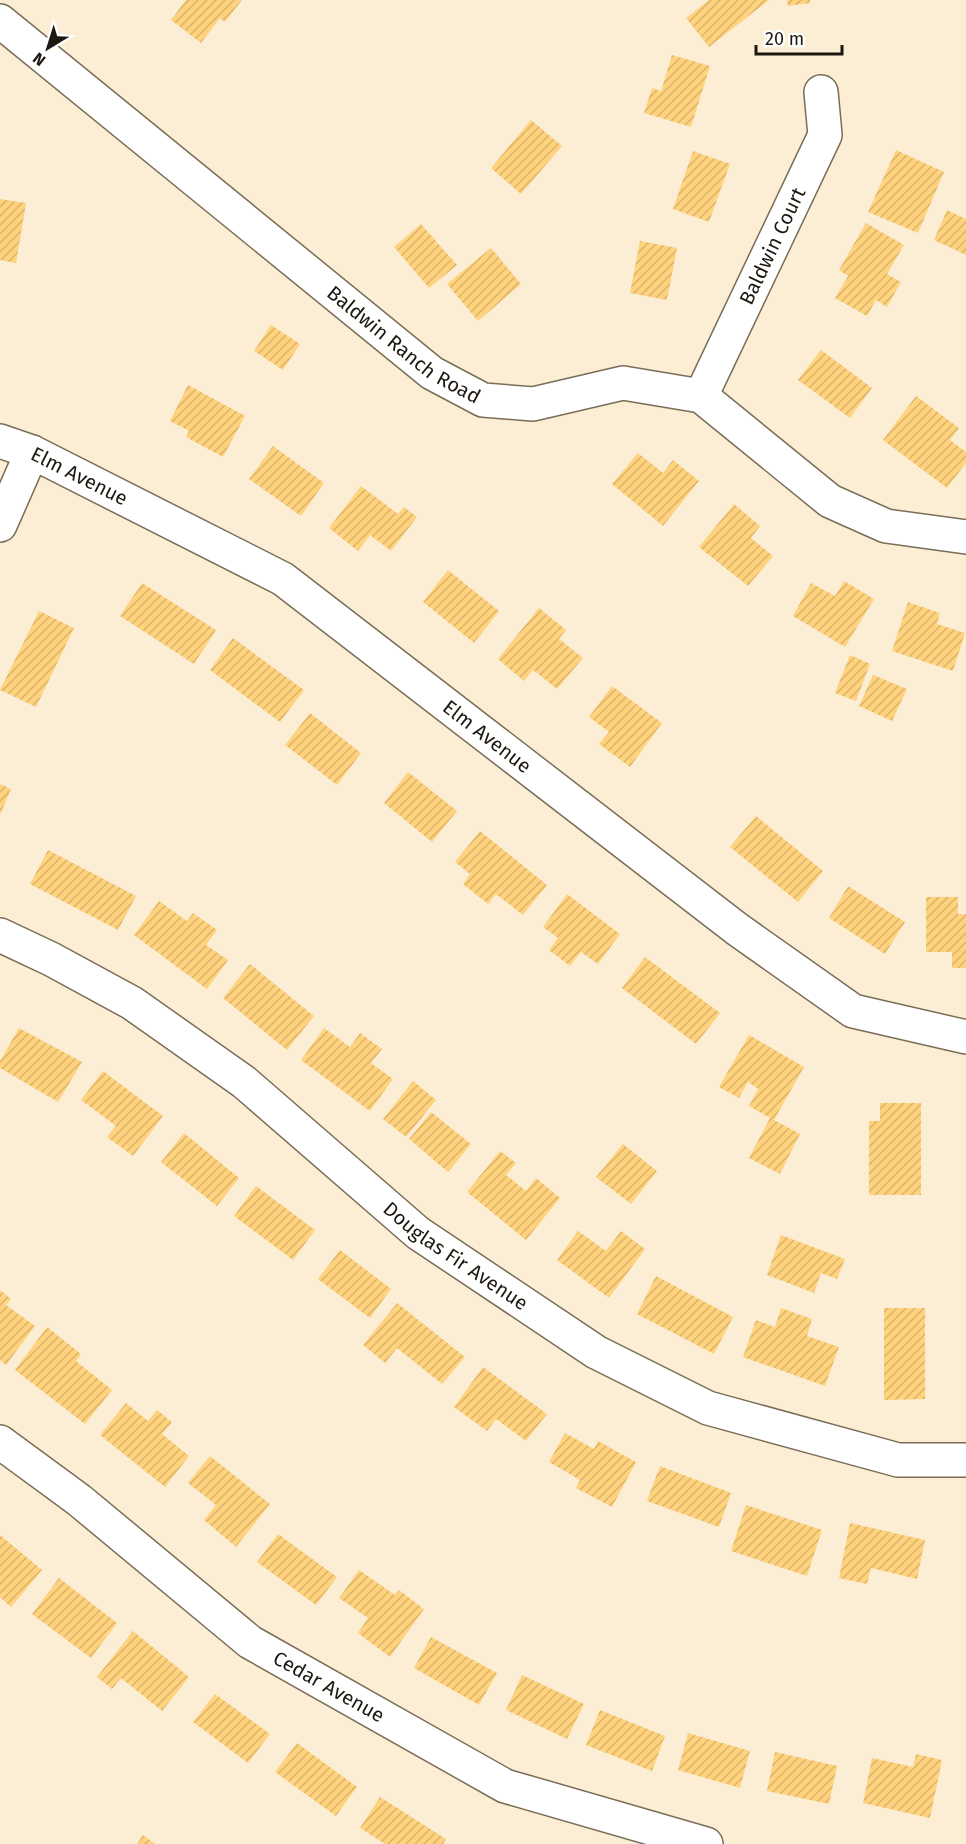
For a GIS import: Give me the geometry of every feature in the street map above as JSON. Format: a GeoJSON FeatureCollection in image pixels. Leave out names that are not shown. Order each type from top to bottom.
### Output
{"type":"FeatureCollection","features":[{"type":"Feature","properties":{"kind":"street","name":"Baldwin Ranch Road"},"geometry":{"type":"LineString","coordinates":[[0,21],[432,373],[483,400],[533,404],[623,383],[701,396],[831,501],[886,526],[966,537]]}},
{"type":"Feature","properties":{"kind":"street","name":"Baldwin Court"},"geometry":{"type":"LineString","coordinates":[[701,396],[825,135],[821,92]]}},
{"type":"Feature","properties":{"kind":"street","name":"Elm Avenue"},"geometry":{"type":"LineString","coordinates":[[0,441],[32,452],[283,579],[737,930],[853,1011],[966,1037]]}},
{"type":"Feature","properties":{"kind":"street"},"geometry":{"type":"LineString","coordinates":[[0,525],[32,452]]}},
{"type":"Feature","properties":{"kind":"street","name":"Douglas Fir Avenue"},"geometry":{"type":"LineString","coordinates":[[0,935],[51,959],[150,1016],[244,1082],[418,1233],[596,1352],[708,1408],[898,1460],[966,1460]]}},
{"type":"Feature","properties":{"kind":"street","name":"Cedar Avenue"},"geometry":{"type":"LineString","coordinates":[[0,1442],[80,1500],[260,1648],[505,1786],[706,1844]]}},
{"type":"Feature","properties":{"kind":"building"},"geometry":{"type":"Polygon","coordinates":[[[186,0],[242,0],[225,22],[220,18],[201,43],[171,20],[186,0]]]}},
{"type":"Feature","properties":{"kind":"building"},"geometry":{"type":"Polygon","coordinates":[[[709,0],[769,0],[709,47],[686,18],[709,0]]]}},
{"type":"Feature","properties":{"kind":"building"},"geometry":{"type":"Polygon","coordinates":[[[787,0],[810,0],[810,3],[788,6],[787,0]]]}},
{"type":"Feature","properties":{"kind":"building"},"geometry":{"type":"Polygon","coordinates":[[[672,55],[710,66],[691,127],[644,113],[652,88],[661,91],[672,55]]]}},
{"type":"Feature","properties":{"kind":"building"},"geometry":{"type":"Polygon","coordinates":[[[531,120],[562,146],[521,194],[491,168],[531,120]]]}},
{"type":"Feature","properties":{"kind":"building"},"geometry":{"type":"Polygon","coordinates":[[[896,150],[944,172],[918,233],[868,212],[896,150]]]}},
{"type":"Feature","properties":{"kind":"building"},"geometry":{"type":"Polygon","coordinates":[[[693,151],[730,164],[709,222],[673,209],[693,151]]]}},
{"type":"Feature","properties":{"kind":"building"},"geometry":{"type":"Polygon","coordinates":[[[0,199],[26,203],[16,263],[0,260],[0,199]]]}},
{"type":"Feature","properties":{"kind":"building"},"geometry":{"type":"Polygon","coordinates":[[[947,210],[966,219],[966,255],[934,240],[947,210]]]}},
{"type":"Feature","properties":{"kind":"building"},"geometry":{"type":"Polygon","coordinates":[[[866,223],[904,245],[887,274],[901,282],[887,307],[876,300],[867,316],[835,298],[848,276],[839,270],[866,223]]]}},
{"type":"Feature","properties":{"kind":"building"},"geometry":{"type":"Polygon","coordinates":[[[421,224],[457,265],[429,288],[394,247],[421,224]]]}},
{"type":"Feature","properties":{"kind":"building"},"geometry":{"type":"Polygon","coordinates":[[[640,241],[677,248],[667,300],[630,293],[640,241]]]}},
{"type":"Feature","properties":{"kind":"building"},"geometry":{"type":"Polygon","coordinates":[[[491,248],[521,284],[478,321],[447,284],[491,248]]]}},
{"type":"Feature","properties":{"kind":"building"},"geometry":{"type":"Polygon","coordinates":[[[271,325],[300,344],[283,370],[254,351],[271,325]]]}},
{"type":"Feature","properties":{"kind":"building"},"geometry":{"type":"Polygon","coordinates":[[[821,350],[872,388],[850,418],[798,380],[821,350]]]}},
{"type":"Feature","properties":{"kind":"building"},"geometry":{"type":"Polygon","coordinates":[[[188,385],[245,416],[223,457],[186,437],[189,431],[170,421],[188,385]]]}},
{"type":"Feature","properties":{"kind":"building"},"geometry":{"type":"Polygon","coordinates":[[[916,396],[959,428],[950,440],[966,452],[966,463],[947,488],[883,440],[916,396]]]}},
{"type":"Feature","properties":{"kind":"building"},"geometry":{"type":"Polygon","coordinates":[[[273,446],[324,483],[301,516],[249,479],[273,446]]]}},
{"type":"Feature","properties":{"kind":"building"},"geometry":{"type":"Polygon","coordinates":[[[638,453],[663,473],[673,460],[699,481],[663,526],[612,484],[638,453]]]}},
{"type":"Feature","properties":{"kind":"building"},"geometry":{"type":"Polygon","coordinates":[[[361,486],[398,514],[404,507],[417,517],[391,551],[370,535],[358,551],[329,528],[361,486]]]}},
{"type":"Feature","properties":{"kind":"building"},"geometry":{"type":"Polygon","coordinates":[[[734,504],[760,526],[751,538],[773,556],[748,586],[699,547],[734,504]]]}},
{"type":"Feature","properties":{"kind":"building"},"geometry":{"type":"Polygon","coordinates":[[[448,570],[499,611],[474,643],[423,602],[448,570]]]}},
{"type":"Feature","properties":{"kind":"building"},"geometry":{"type":"Polygon","coordinates":[[[844,581],[874,599],[845,647],[793,616],[811,583],[835,596],[844,581]]]}},
{"type":"Feature","properties":{"kind":"building"},"geometry":{"type":"Polygon","coordinates":[[[142,583],[216,630],[194,664],[120,616],[142,583]]]}},
{"type":"Feature","properties":{"kind":"building"},"geometry":{"type":"Polygon","coordinates":[[[908,602],[940,613],[937,624],[965,633],[953,671],[892,651],[908,602]]]}},
{"type":"Feature","properties":{"kind":"building"},"geometry":{"type":"Polygon","coordinates":[[[539,608],[566,630],[559,639],[583,658],[557,689],[533,670],[524,681],[498,659],[539,608]]]}},
{"type":"Feature","properties":{"kind":"building"},"geometry":{"type":"Polygon","coordinates":[[[39,611],[74,628],[36,707],[0,690],[39,611]]]}},
{"type":"Feature","properties":{"kind":"building"},"geometry":{"type":"Polygon","coordinates":[[[233,638],[304,690],[280,722],[210,670],[233,638]]]}},
{"type":"Feature","properties":{"kind":"building"},"geometry":{"type":"Polygon","coordinates":[[[850,655],[870,664],[856,701],[835,693],[850,655]]]}},
{"type":"Feature","properties":{"kind":"building"},"geometry":{"type":"Polygon","coordinates":[[[873,675],[907,689],[892,721],[859,706],[873,675]]]}},
{"type":"Feature","properties":{"kind":"building"},"geometry":{"type":"Polygon","coordinates":[[[612,686],[662,723],[630,767],[599,744],[609,732],[589,717],[612,686]]]}},
{"type":"Feature","properties":{"kind":"building"},"geometry":{"type":"Polygon","coordinates":[[[310,713],[361,753],[337,785],[285,745],[310,713]]]}},
{"type":"Feature","properties":{"kind":"building"},"geometry":{"type":"Polygon","coordinates":[[[408,772],[457,811],[432,842],[384,803],[408,772]]]}},
{"type":"Feature","properties":{"kind":"building"},"geometry":{"type":"Polygon","coordinates":[[[0,784],[11,789],[0,815],[0,784]]]}},
{"type":"Feature","properties":{"kind":"building"},"geometry":{"type":"Polygon","coordinates":[[[756,816],[823,871],[798,902],[730,847],[756,816]]]}},
{"type":"Feature","properties":{"kind":"building"},"geometry":{"type":"Polygon","coordinates":[[[480,831],[547,885],[523,915],[496,894],[488,904],[463,884],[470,874],[455,862],[480,831]]]}},
{"type":"Feature","properties":{"kind":"building"},"geometry":{"type":"Polygon","coordinates":[[[48,850],[136,896],[118,930],[30,884],[48,850]]]}},
{"type":"Feature","properties":{"kind":"building"},"geometry":{"type":"Polygon","coordinates":[[[848,886],[905,922],[885,954],[829,918],[848,886]]]}},
{"type":"Feature","properties":{"kind":"building"},"geometry":{"type":"Polygon","coordinates":[[[567,894],[620,934],[598,964],[581,952],[570,966],[549,950],[558,938],[543,927],[567,894]]]}},
{"type":"Feature","properties":{"kind":"building"},"geometry":{"type":"Polygon","coordinates":[[[926,897],[958,897],[958,914],[966,914],[966,968],[952,968],[952,952],[926,952],[926,897]]]}},
{"type":"Feature","properties":{"kind":"building"},"geometry":{"type":"Polygon","coordinates":[[[159,901],[187,921],[193,913],[217,930],[206,945],[228,960],[207,989],[134,935],[159,901]]]}},
{"type":"Feature","properties":{"kind":"building"},"geometry":{"type":"Polygon","coordinates":[[[645,957],[720,1013],[696,1044],[622,988],[645,957]]]}},
{"type":"Feature","properties":{"kind":"building"},"geometry":{"type":"Polygon","coordinates":[[[250,964],[314,1016],[287,1050],[223,998],[250,964]]]}},
{"type":"Feature","properties":{"kind":"building"},"geometry":{"type":"Polygon","coordinates":[[[19,1028],[82,1062],[58,1102],[0,1068],[0,1061],[19,1028]]]}},
{"type":"Feature","properties":{"kind":"building"},"geometry":{"type":"Polygon","coordinates":[[[324,1028],[350,1047],[360,1033],[382,1049],[371,1063],[393,1079],[370,1111],[301,1060],[324,1028]]]}},
{"type":"Feature","properties":{"kind":"building"},"geometry":{"type":"Polygon","coordinates":[[[749,1035],[804,1067],[774,1120],[800,1134],[780,1174],[749,1158],[770,1118],[749,1106],[758,1089],[748,1082],[739,1098],[719,1087],[749,1035]]]}},
{"type":"Feature","properties":{"kind":"building"},"geometry":{"type":"Polygon","coordinates":[[[103,1071],[163,1116],[133,1156],[107,1137],[116,1126],[81,1100],[103,1071]]]}},
{"type":"Feature","properties":{"kind":"building"},"geometry":{"type":"Polygon","coordinates":[[[413,1081],[436,1100],[406,1137],[383,1119],[413,1081]]]}},
{"type":"Feature","properties":{"kind":"building"},"geometry":{"type":"Polygon","coordinates":[[[880,1103],[921,1103],[921,1195],[869,1195],[869,1121],[880,1121],[880,1103]]]}},
{"type":"Feature","properties":{"kind":"building"},"geometry":{"type":"Polygon","coordinates":[[[431,1112],[471,1144],[448,1172],[409,1139],[431,1112]]]}},
{"type":"Feature","properties":{"kind":"building"},"geometry":{"type":"Polygon","coordinates":[[[184,1133],[239,1178],[217,1206],[161,1162],[184,1133]]]}},
{"type":"Feature","properties":{"kind":"building"},"geometry":{"type":"Polygon","coordinates":[[[623,1144],[657,1171],[631,1204],[596,1177],[623,1144]]]}},
{"type":"Feature","properties":{"kind":"building"},"geometry":{"type":"Polygon","coordinates":[[[500,1151],[516,1163],[506,1175],[526,1191],[536,1178],[560,1198],[526,1240],[467,1192],[500,1151]]]}},
{"type":"Feature","properties":{"kind":"building"},"geometry":{"type":"Polygon","coordinates":[[[256,1186],[315,1230],[293,1260],[234,1216],[256,1186]]]}},
{"type":"Feature","properties":{"kind":"building"},"geometry":{"type":"Polygon","coordinates":[[[578,1231],[606,1251],[621,1231],[645,1249],[609,1298],[557,1260],[578,1231]]]}},
{"type":"Feature","properties":{"kind":"building"},"geometry":{"type":"Polygon","coordinates":[[[781,1235],[845,1259],[837,1279],[821,1273],[814,1293],[767,1275],[781,1235]]]}},
{"type":"Feature","properties":{"kind":"building"},"geometry":{"type":"Polygon","coordinates":[[[340,1250],[391,1289],[370,1318],[318,1279],[340,1250]]]}},
{"type":"Feature","properties":{"kind":"building"},"geometry":{"type":"Polygon","coordinates":[[[656,1276],[733,1317],[714,1354],[637,1314],[656,1276]]]}},
{"type":"Feature","properties":{"kind":"building"},"geometry":{"type":"Polygon","coordinates":[[[0,1290],[11,1299],[6,1305],[35,1326],[6,1365],[0,1360],[0,1290]]]}},
{"type":"Feature","properties":{"kind":"building"},"geometry":{"type":"Polygon","coordinates":[[[397,1303],[465,1357],[442,1384],[397,1348],[385,1363],[363,1345],[397,1303]]]}},
{"type":"Feature","properties":{"kind":"building"},"geometry":{"type":"Polygon","coordinates":[[[781,1308],[812,1319],[807,1336],[839,1347],[825,1386],[743,1357],[756,1320],[775,1327],[781,1308]]]}},
{"type":"Feature","properties":{"kind":"building"},"geometry":{"type":"Polygon","coordinates":[[[884,1308],[925,1308],[925,1399],[884,1400],[884,1308]]]}},
{"type":"Feature","properties":{"kind":"building"},"geometry":{"type":"Polygon","coordinates":[[[47,1327],[81,1354],[76,1361],[112,1390],[85,1424],[15,1370],[47,1327]]]}},
{"type":"Feature","properties":{"kind":"building"},"geometry":{"type":"Polygon","coordinates":[[[483,1367],[547,1414],[526,1441],[496,1419],[487,1431],[454,1407],[483,1367]]]}},
{"type":"Feature","properties":{"kind":"building"},"geometry":{"type":"Polygon","coordinates":[[[126,1403],[148,1421],[157,1410],[172,1422],[162,1434],[189,1456],[165,1487],[100,1435],[126,1403]]]}},
{"type":"Feature","properties":{"kind":"building"},"geometry":{"type":"Polygon","coordinates":[[[565,1433],[594,1449],[598,1441],[636,1462],[612,1507],[576,1488],[580,1480],[549,1462],[565,1433]]]}},
{"type":"Feature","properties":{"kind":"building"},"geometry":{"type":"Polygon","coordinates":[[[210,1456],[270,1504],[236,1547],[204,1520],[216,1505],[188,1483],[210,1456]]]}},
{"type":"Feature","properties":{"kind":"building"},"geometry":{"type":"Polygon","coordinates":[[[660,1466],[731,1493],[719,1527],[647,1501],[660,1466]]]}},
{"type":"Feature","properties":{"kind":"building"},"geometry":{"type":"Polygon","coordinates":[[[746,1505],[822,1530],[807,1576],[731,1551],[746,1505]]]}},
{"type":"Feature","properties":{"kind":"building"},"geometry":{"type":"Polygon","coordinates":[[[850,1523],[925,1540],[917,1579],[871,1568],[867,1584],[839,1578],[850,1523]]]}},
{"type":"Feature","properties":{"kind":"building"},"geometry":{"type":"Polygon","coordinates":[[[278,1534],[337,1577],[316,1605],[257,1562],[278,1534]]]}},
{"type":"Feature","properties":{"kind":"building"},"geometry":{"type":"Polygon","coordinates":[[[0,1535],[42,1570],[11,1607],[0,1597],[0,1535]]]}},
{"type":"Feature","properties":{"kind":"building"},"geometry":{"type":"Polygon","coordinates":[[[359,1570],[395,1595],[399,1590],[424,1609],[390,1657],[358,1633],[368,1618],[339,1598],[359,1570]]]}},
{"type":"Feature","properties":{"kind":"building"},"geometry":{"type":"Polygon","coordinates":[[[59,1578],[117,1623],[91,1658],[32,1614],[59,1578]]]}},
{"type":"Feature","properties":{"kind":"building"},"geometry":{"type":"Polygon","coordinates":[[[133,1631],[189,1677],[162,1711],[121,1678],[112,1689],[97,1677],[133,1631]]]}},
{"type":"Feature","properties":{"kind":"building"},"geometry":{"type":"Polygon","coordinates":[[[431,1637],[497,1673],[479,1705],[414,1668],[431,1637]]]}},
{"type":"Feature","properties":{"kind":"building"},"geometry":{"type":"Polygon","coordinates":[[[522,1675],[584,1704],[567,1739],[506,1710],[522,1675]]]}},
{"type":"Feature","properties":{"kind":"building"},"geometry":{"type":"Polygon","coordinates":[[[215,1694],[270,1734],[248,1763],[193,1722],[215,1694]]]}},
{"type":"Feature","properties":{"kind":"building"},"geometry":{"type":"Polygon","coordinates":[[[600,1710],[665,1736],[652,1771],[586,1745],[600,1710]]]}},
{"type":"Feature","properties":{"kind":"building"},"geometry":{"type":"Polygon","coordinates":[[[688,1733],[750,1751],[740,1788],[678,1770],[688,1733]]]}},
{"type":"Feature","properties":{"kind":"building"},"geometry":{"type":"Polygon","coordinates":[[[297,1743],[357,1787],[336,1816],[275,1772],[297,1743]]]}},
{"type":"Feature","properties":{"kind":"building"},"geometry":{"type":"Polygon","coordinates":[[[775,1752],[837,1766],[829,1804],[767,1791],[775,1752]]]}},
{"type":"Feature","properties":{"kind":"building"},"geometry":{"type":"Polygon","coordinates":[[[916,1754],[942,1760],[930,1818],[863,1803],[872,1758],[913,1767],[916,1754]]]}},
{"type":"Feature","properties":{"kind":"building"},"geometry":{"type":"Polygon","coordinates":[[[380,1797],[446,1839],[443,1844],[385,1844],[360,1828],[380,1797]]]}},
{"type":"Feature","properties":{"kind":"building"},"geometry":{"type":"Polygon","coordinates":[[[143,1835],[155,1844],[137,1844],[143,1835]]]}}]}
